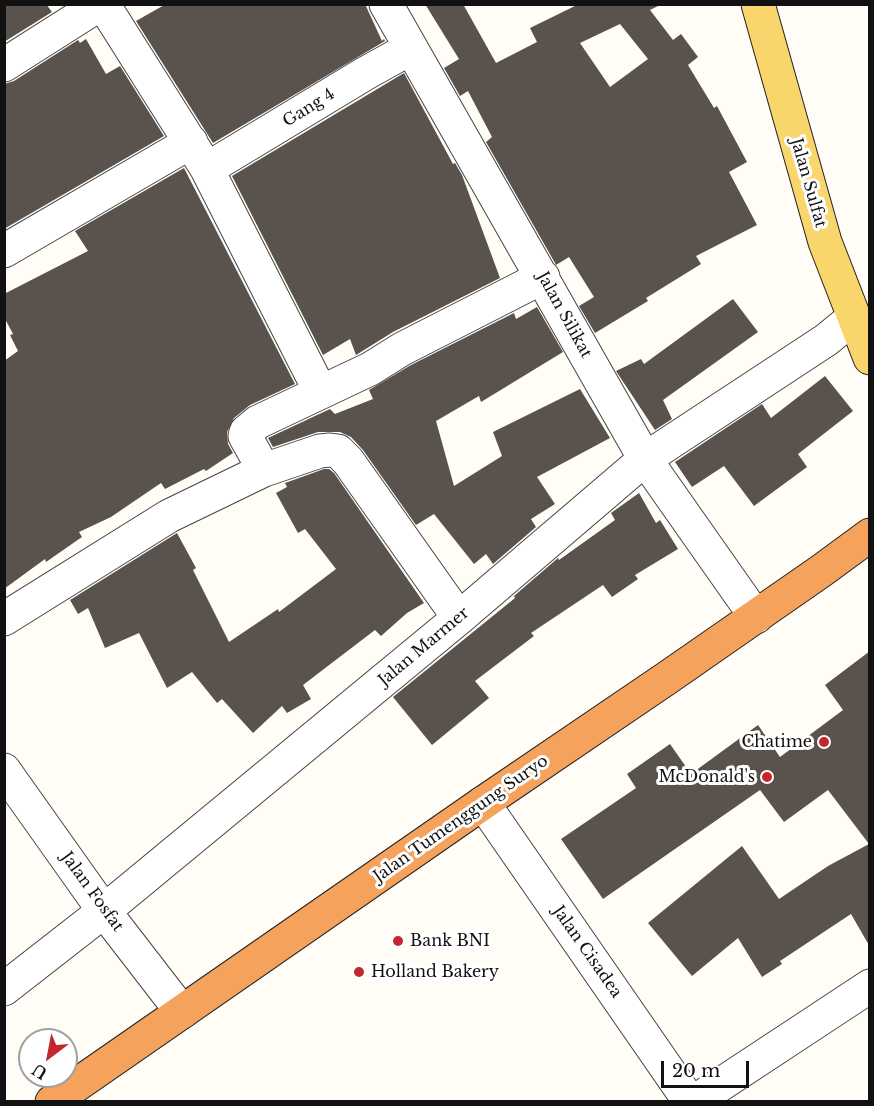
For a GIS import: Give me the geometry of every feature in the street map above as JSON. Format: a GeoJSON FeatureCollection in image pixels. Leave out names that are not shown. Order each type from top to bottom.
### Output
{"type":"FeatureCollection","features":[{"type":"Feature","properties":{"kind":"highway","name":"Jalan Tumenggung Suryo"},"geometry":{"type":"LineString","coordinates":[[52,1101],[756,617],[870,535]]}},
{"type":"Feature","properties":{"kind":"main road","name":"Jalan Sulfat"},"geometry":{"type":"LineString","coordinates":[[758,4],[825,242],[870,358]]}},
{"type":"Feature","properties":{"kind":"street"},"geometry":{"type":"LineString","coordinates":[[4,65],[101,4],[199,156],[320,391]]}},
{"type":"Feature","properties":{"kind":"street","name":"Jalan Silikat"},"geometry":{"type":"LineString","coordinates":[[386,4],[645,459],[756,617]]}},
{"type":"Feature","properties":{"kind":"street","name":"Gang 4"},"geometry":{"type":"LineString","coordinates":[[4,251],[366,73],[411,48]]}},
{"type":"Feature","properties":{"kind":"street"},"geometry":{"type":"LineString","coordinates":[[264,470],[245,436],[246,432],[258,422],[370,369],[402,349],[543,277]]}},
{"type":"Feature","properties":{"kind":"street","name":"Jalan Marmer"},"geometry":{"type":"LineString","coordinates":[[4,989],[104,910],[459,618],[645,459],[826,340],[853,318]]}},
{"type":"Feature","properties":{"kind":"street"},"geometry":{"type":"LineString","coordinates":[[4,619],[169,516],[264,470],[320,451],[330,450],[338,451],[348,461],[459,618]]}},
{"type":"Feature","properties":{"kind":"street","name":"Jalan Fosfat"},"geometry":{"type":"LineString","coordinates":[[4,770],[104,910],[182,1012]]}},
{"type":"Feature","properties":{"kind":"street","name":"Jalan Cisadea"},"geometry":{"type":"LineString","coordinates":[[483,803],[692,1101]]}},
{"type":"Feature","properties":{"kind":"street"},"geometry":{"type":"LineString","coordinates":[[692,1101],[870,986]]}},
{"type":"Feature","properties":{"kind":"building"},"geometry":{"type":"Polygon","coordinates":[[[4,4],[46,4],[52,12],[4,42],[4,4]]]}},
{"type":"Feature","properties":{"kind":"building"},"geometry":{"type":"Polygon","coordinates":[[[166,4],[365,4],[382,41],[384,39],[385,41],[213,143],[136,21],[166,4]]]}},
{"type":"Feature","properties":{"kind":"building"},"geometry":{"type":"Polygon","coordinates":[[[425,4],[463,4],[496,63],[537,42],[530,28],[579,4],[662,4],[650,10],[673,40],[681,34],[698,57],[688,65],[714,108],[717,106],[747,162],[729,172],[757,225],[696,256],[701,264],[646,298],[648,301],[595,333],[579,306],[594,297],[569,257],[556,265],[486,142],[492,137],[468,91],[460,96],[444,68],[459,59],[425,4]],[[620,24],[580,43],[610,87],[648,59],[620,24]]]}},
{"type":"Feature","properties":{"kind":"building"},"geometry":{"type":"Polygon","coordinates":[[[86,39],[106,74],[120,66],[164,136],[4,229],[4,84],[14,81],[78,40],[80,43],[86,39]]]}},
{"type":"Feature","properties":{"kind":"building"},"geometry":{"type":"Polygon","coordinates":[[[404,73],[453,164],[455,163],[462,175],[500,278],[393,332],[356,355],[350,339],[323,355],[232,176],[404,73]]]}},
{"type":"Feature","properties":{"kind":"building"},"geometry":{"type":"Polygon","coordinates":[[[184,168],[295,384],[250,405],[234,418],[227,432],[228,444],[233,453],[206,471],[204,469],[165,489],[161,483],[111,517],[79,532],[82,537],[46,562],[45,559],[4,589],[4,361],[18,351],[10,335],[13,334],[4,317],[4,294],[88,251],[75,231],[184,168]]]}},
{"type":"Feature","properties":{"kind":"building"},"geometry":{"type":"Polygon","coordinates":[[[733,299],[758,332],[663,400],[672,419],[655,430],[616,371],[641,359],[644,364],[733,299]]]}},
{"type":"Feature","properties":{"kind":"building"},"geometry":{"type":"Polygon","coordinates":[[[537,307],[563,352],[481,402],[479,396],[436,421],[454,486],[502,456],[493,432],[580,389],[610,438],[537,477],[555,504],[531,519],[536,527],[493,564],[486,554],[474,564],[434,514],[416,525],[363,450],[351,437],[340,432],[318,432],[273,447],[268,438],[330,409],[335,414],[373,399],[369,390],[411,365],[514,313],[516,319],[537,307]]]}},
{"type":"Feature","properties":{"kind":"building"},"geometry":{"type":"Polygon","coordinates":[[[825,376],[853,411],[798,454],[807,467],[754,506],[724,466],[692,487],[675,462],[762,404],[771,418],[825,376]]]}},
{"type":"Feature","properties":{"kind":"building"},"geometry":{"type":"Polygon","coordinates":[[[329,469],[334,473],[424,603],[407,613],[381,636],[375,630],[303,685],[311,699],[287,713],[282,706],[253,733],[222,699],[217,703],[192,672],[167,688],[139,633],[105,648],[88,608],[78,614],[70,600],[177,533],[196,568],[193,570],[229,642],[278,609],[279,612],[336,569],[305,529],[298,533],[276,493],[287,487],[285,483],[329,469]]]}},
{"type":"Feature","properties":{"kind":"building"},"geometry":{"type":"Polygon","coordinates":[[[639,493],[656,523],[660,520],[678,549],[635,575],[638,579],[612,597],[603,585],[531,633],[534,636],[475,681],[489,698],[432,745],[393,697],[515,598],[514,596],[558,558],[559,560],[615,520],[611,513],[639,493]]]}},
{"type":"Feature","properties":{"kind":"building"},"geometry":{"type":"Polygon","coordinates":[[[870,651],[870,947],[851,914],[780,961],[782,964],[762,977],[738,938],[692,976],[648,923],[742,846],[779,899],[828,866],[869,844],[828,790],[784,822],[760,790],[603,899],[561,839],[636,788],[627,774],[670,744],[691,774],[758,725],[780,757],[843,710],[825,685],[870,651]]]}},
{"type":"Feature","properties":{"kind":"place","name":"Chatime"},"geometry":{"type":"Point","coordinates":[824,742]}},
{"type":"Feature","properties":{"kind":"place","name":"McDonald's"},"geometry":{"type":"Point","coordinates":[767,777]}},
{"type":"Feature","properties":{"kind":"place","name":"Bank BNI"},"geometry":{"type":"Point","coordinates":[398,941]}},
{"type":"Feature","properties":{"kind":"place","name":"Holland Bakery"},"geometry":{"type":"Point","coordinates":[359,972]}}]}
